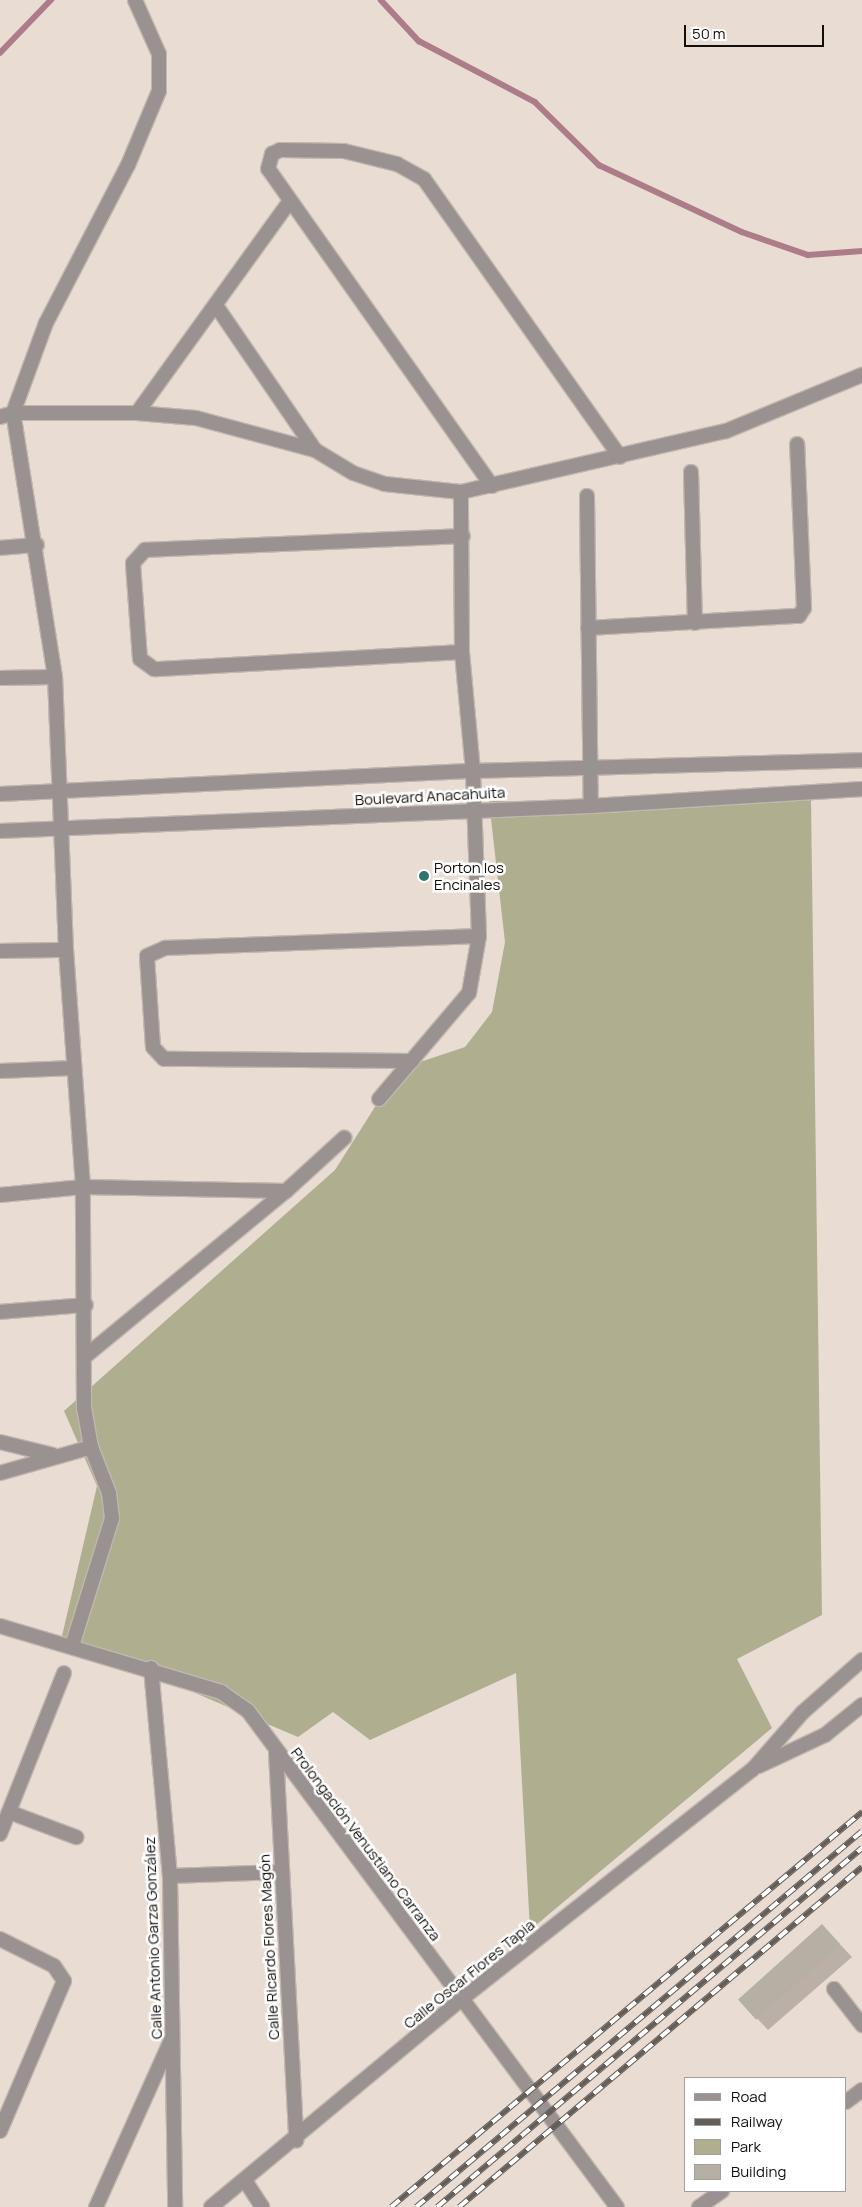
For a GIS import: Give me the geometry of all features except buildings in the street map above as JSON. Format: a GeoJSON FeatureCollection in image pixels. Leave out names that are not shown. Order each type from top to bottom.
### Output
{"type":"FeatureCollection","features":[{"type":"Feature","properties":{"kind":"street"},"geometry":{"type":"LineString","coordinates":[[72,1646],[112,1518],[109,1493],[91,1447],[84,1409],[87,1355],[83,1188],[66,950],[58,790],[56,677],[37,545],[6,415],[46,323],[128,165],[159,91],[159,54],[135,0]]}},
{"type":"Feature","properties":{"kind":"street"},"geometry":{"type":"LineString","coordinates":[[492,486],[268,168],[272,154],[280,150],[344,151],[397,164],[424,179],[620,457]]}},
{"type":"Feature","properties":{"kind":"street"},"geometry":{"type":"LineString","coordinates":[[137,413],[217,307],[290,201]]}},
{"type":"Feature","properties":{"kind":"street"},"geometry":{"type":"LineString","coordinates":[[217,307],[316,450]]}},
{"type":"Feature","properties":{"kind":"street"},"geometry":{"type":"LineString","coordinates":[[6,415],[137,413],[250,429],[316,450],[353,473],[384,484],[461,492],[620,457],[726,431],[862,375]]}},
{"type":"Feature","properties":{"kind":"street"},"geometry":{"type":"LineString","coordinates":[[588,628],[792,618],[802,612],[797,444]]}},
{"type":"Feature","properties":{"kind":"street"},"geometry":{"type":"LineString","coordinates":[[691,472],[695,623]]}},
{"type":"Feature","properties":{"kind":"street"},"geometry":{"type":"LineString","coordinates":[[379,1099],[469,993],[479,936],[473,771],[462,652],[463,536],[461,492]]}},
{"type":"Feature","properties":{"kind":"street"},"geometry":{"type":"LineString","coordinates":[[587,496],[592,806]]}},
{"type":"Feature","properties":{"kind":"street"},"geometry":{"type":"LineString","coordinates":[[462,652],[154,669],[140,658],[133,563],[145,550],[463,536]]}},
{"type":"Feature","properties":{"kind":"street"},"geometry":{"type":"LineString","coordinates":[[0,548],[37,545]]}},
{"type":"Feature","properties":{"kind":"street"},"geometry":{"type":"LineString","coordinates":[[0,678],[56,677]]}},
{"type":"Feature","properties":{"kind":"street","name":"Boulevard Anacahuita"},"geometry":{"type":"LineString","coordinates":[[0,794],[473,771],[862,760]]}},
{"type":"Feature","properties":{"kind":"street","name":"Boulevard Anacahuita"},"geometry":{"type":"LineString","coordinates":[[0,831],[592,806],[862,789]]}},
{"type":"Feature","properties":{"kind":"street"},"geometry":{"type":"LineString","coordinates":[[412,1061],[164,1059],[153,1047],[147,956],[165,948],[479,936]]}},
{"type":"Feature","properties":{"kind":"street"},"geometry":{"type":"LineString","coordinates":[[0,951],[66,950]]}},
{"type":"Feature","properties":{"kind":"street"},"geometry":{"type":"LineString","coordinates":[[0,1071],[74,1068]]}},
{"type":"Feature","properties":{"kind":"street"},"geometry":{"type":"LineString","coordinates":[[87,1355],[286,1192],[344,1138]]}},
{"type":"Feature","properties":{"kind":"street"},"geometry":{"type":"LineString","coordinates":[[0,1195],[83,1188],[286,1192]]}},
{"type":"Feature","properties":{"kind":"street"},"geometry":{"type":"LineString","coordinates":[[0,1312],[86,1304]]}},
{"type":"Feature","properties":{"kind":"street"},"geometry":{"type":"LineString","coordinates":[[0,1442],[53,1455]]}},
{"type":"Feature","properties":{"kind":"street"},"geometry":{"type":"LineString","coordinates":[[0,1473],[53,1455],[91,1447]]}},
{"type":"Feature","properties":{"kind":"street","name":"Prolongación Venustiano Carranza"},"geometry":{"type":"LineString","coordinates":[[0,1626],[151,1668],[236,1701],[463,1998],[617,2207]]}},
{"type":"Feature","properties":{"kind":"street","name":"Calle Oscar Flores Tapia"},"geometry":{"type":"LineString","coordinates":[[211,2207],[246,2182],[463,1998],[752,1770],[803,1712],[862,1660]]}},
{"type":"Feature","properties":{"kind":"street","name":"Calle Antonio Garza González"},"geometry":{"type":"LineString","coordinates":[[151,1668],[170,1876],[175,2207]]}},
{"type":"Feature","properties":{"kind":"street"},"geometry":{"type":"LineString","coordinates":[[0,1834],[64,1673]]}},
{"type":"Feature","properties":{"kind":"street","name":"Calle Oscar Flores Tapia"},"geometry":{"type":"LineString","coordinates":[[752,1770],[825,1735],[862,1705]]}},
{"type":"Feature","properties":{"kind":"street","name":"Calle Ricardo Flores Magón"},"geometry":{"type":"LineString","coordinates":[[276,1752],[296,2140]]}},
{"type":"Feature","properties":{"kind":"street"},"geometry":{"type":"LineString","coordinates":[[9,1812],[76,1837]]}},
{"type":"Feature","properties":{"kind":"street"},"geometry":{"type":"LineString","coordinates":[[170,1876],[281,1872]]}},
{"type":"Feature","properties":{"kind":"street"},"geometry":{"type":"LineString","coordinates":[[0,1939],[54,1966],[63,1978],[64,1985],[0,2131]]}},
{"type":"Feature","properties":{"kind":"street"},"geometry":{"type":"LineString","coordinates":[[834,1989],[862,2025]]}},
{"type":"Feature","properties":{"kind":"street"},"geometry":{"type":"LineString","coordinates":[[96,2207],[173,2034]]}},
{"type":"Feature","properties":{"kind":"street"},"geometry":{"type":"LineString","coordinates":[[847,2101],[862,2090]]}},
{"type":"Feature","properties":{"kind":"street"},"geometry":{"type":"LineString","coordinates":[[246,2182],[262,2207]]}},
{"type":"Feature","properties":{"kind":"street"},"geometry":{"type":"LineString","coordinates":[[699,2207],[721,2192]]}},
{"type":"Feature","properties":{"kind":"green space"},"geometry":{"type":"Polygon","coordinates":[[[811,800],[822,1615],[737,1659],[772,1728],[530,1930],[516,1673],[370,1740],[333,1712],[298,1737],[62,1636],[97,1486],[64,1411],[335,1170],[399,1069],[465,1047],[492,1012],[505,942],[489,801],[811,800]]]}},
{"type":"Feature","properties":{"kind":"waterway"},"geometry":{"type":"LineString","coordinates":[[0,53],[51,0]]}},
{"type":"Feature","properties":{"kind":"waterway"},"geometry":{"type":"LineString","coordinates":[[381,0],[419,41],[535,102],[599,165],[742,232],[808,255],[862,251]]}},
{"type":"Feature","properties":{"kind":"railway"},"geometry":{"type":"LineString","coordinates":[[391,2207],[862,1812]]}},
{"type":"Feature","properties":{"kind":"railway"},"geometry":{"type":"LineString","coordinates":[[416,2207],[862,1831]]}},
{"type":"Feature","properties":{"kind":"railway"},"geometry":{"type":"LineString","coordinates":[[437,2207],[862,1848]]}},
{"type":"Feature","properties":{"kind":"railway"},"geometry":{"type":"LineString","coordinates":[[459,2207],[862,1867]]}},
{"type":"Feature","properties":{"kind":"place","name":"Porton los Encinales"},"geometry":{"type":"Point","coordinates":[424,876]}}]}
